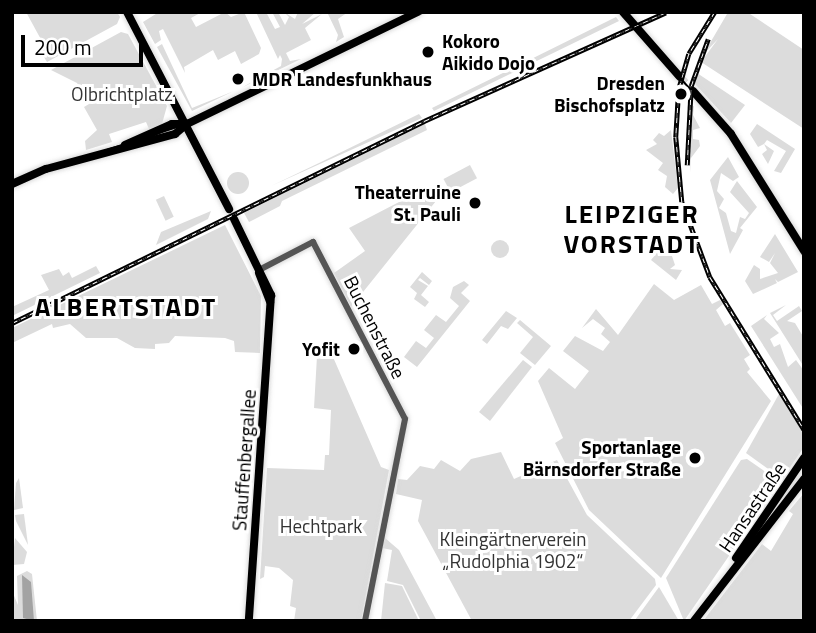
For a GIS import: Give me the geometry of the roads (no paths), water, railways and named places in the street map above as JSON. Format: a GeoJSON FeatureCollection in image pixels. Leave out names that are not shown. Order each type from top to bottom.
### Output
{"type":"FeatureCollection","features":[{"type":"Feature","properties":{"kind":"main road"},"geometry":{"type":"LineString","coordinates":[[127,12],[229,209]]}},
{"type":"Feature","properties":{"kind":"main road"},"geometry":{"type":"LineString","coordinates":[[12,184],[125,145],[172,124],[187,124],[418,12]]}},
{"type":"Feature","properties":{"kind":"main road"},"geometry":{"type":"LineString","coordinates":[[623,12],[680,77]]}},
{"type":"Feature","properties":{"kind":"main road"},"geometry":{"type":"LineString","coordinates":[[693,91],[731,134],[804,251]]}},
{"type":"Feature","properties":{"kind":"main road","name":"Stauffenbergallee"},"geometry":{"type":"LineString","coordinates":[[234,219],[259,270],[260,283],[270,302],[249,621]]}},
{"type":"Feature","properties":{"kind":"main road","name":"Hansastraße"},"geometry":{"type":"LineString","coordinates":[[694,621],[804,458]]}},
{"type":"Feature","properties":{"kind":"main road","name":"Hansastraße"},"geometry":{"type":"LineString","coordinates":[[727,573],[804,479]]}},
{"type":"Feature","properties":{"kind":"street","name":"Buchenstraße"},"geometry":{"type":"LineString","coordinates":[[259,270],[313,242],[406,427],[365,621]]}},
{"type":"Feature","properties":{"kind":"tunnel"},"geometry":{"type":"LineString","coordinates":[[680,77],[693,91]]}},
{"type":"Feature","properties":{"kind":"tram line"},"geometry":{"type":"LineString","coordinates":[[12,187],[34,174],[198,120],[420,12]]}},
{"type":"Feature","properties":{"kind":"tram line"},"geometry":{"type":"LineString","coordinates":[[622,12],[726,130],[804,253]]}},
{"type":"Feature","properties":{"kind":"railway"},"geometry":{"type":"LineString","coordinates":[[12,323],[424,121],[666,12]]}},
{"type":"Feature","properties":{"kind":"railway"},"geometry":{"type":"LineString","coordinates":[[715,12],[689,54],[679,88],[676,137],[682,202],[710,277],[804,429]]}},
{"type":"Feature","properties":{"kind":"railway"},"geometry":{"type":"LineString","coordinates":[[687,165],[691,86],[708,39]]}},
{"type":"Feature","properties":{"kind":"place","name":"Kokoro Aikido Dojo"},"geometry":{"type":"Point","coordinates":[428,52]}},
{"type":"Feature","properties":{"kind":"place","name":"MDR Landesfunkhaus"},"geometry":{"type":"Point","coordinates":[238,79]}},
{"type":"Feature","properties":{"kind":"place","name":"Dresden Bischofsplatz"},"geometry":{"type":"Point","coordinates":[681,94]}},
{"type":"Feature","properties":{"kind":"place","name":"Theaterruine St. Pauli"},"geometry":{"type":"Point","coordinates":[475,203]}},
{"type":"Feature","properties":{"kind":"place","name":"Yofit"},"geometry":{"type":"Point","coordinates":[354,349]}},
{"type":"Feature","properties":{"kind":"place","name":"Sportanlage Bärnsdorfer Straße"},"geometry":{"type":"Point","coordinates":[695,458]}},
{"type":"Feature","properties":{"kind":"district","name":"LEIPZIGER VORSTADT"},"geometry":{"type":"Point","coordinates":[632,229]}},
{"type":"Feature","properties":{"kind":"district","name":"ALBERTSTADT"},"geometry":{"type":"Point","coordinates":[126,307]}},
{"type":"Feature","properties":{"kind":"park label","name":"Olbrichtplatz"},"geometry":{"type":"Point","coordinates":[122,94]}},
{"type":"Feature","properties":{"kind":"park label","name":"Hechtpark"},"geometry":{"type":"Point","coordinates":[321,526]}},
{"type":"Feature","properties":{"kind":"park label","name":"Kleingärtnerverein „Rudolphia 1902“"},"geometry":{"type":"Point","coordinates":[513,550]}}]}
